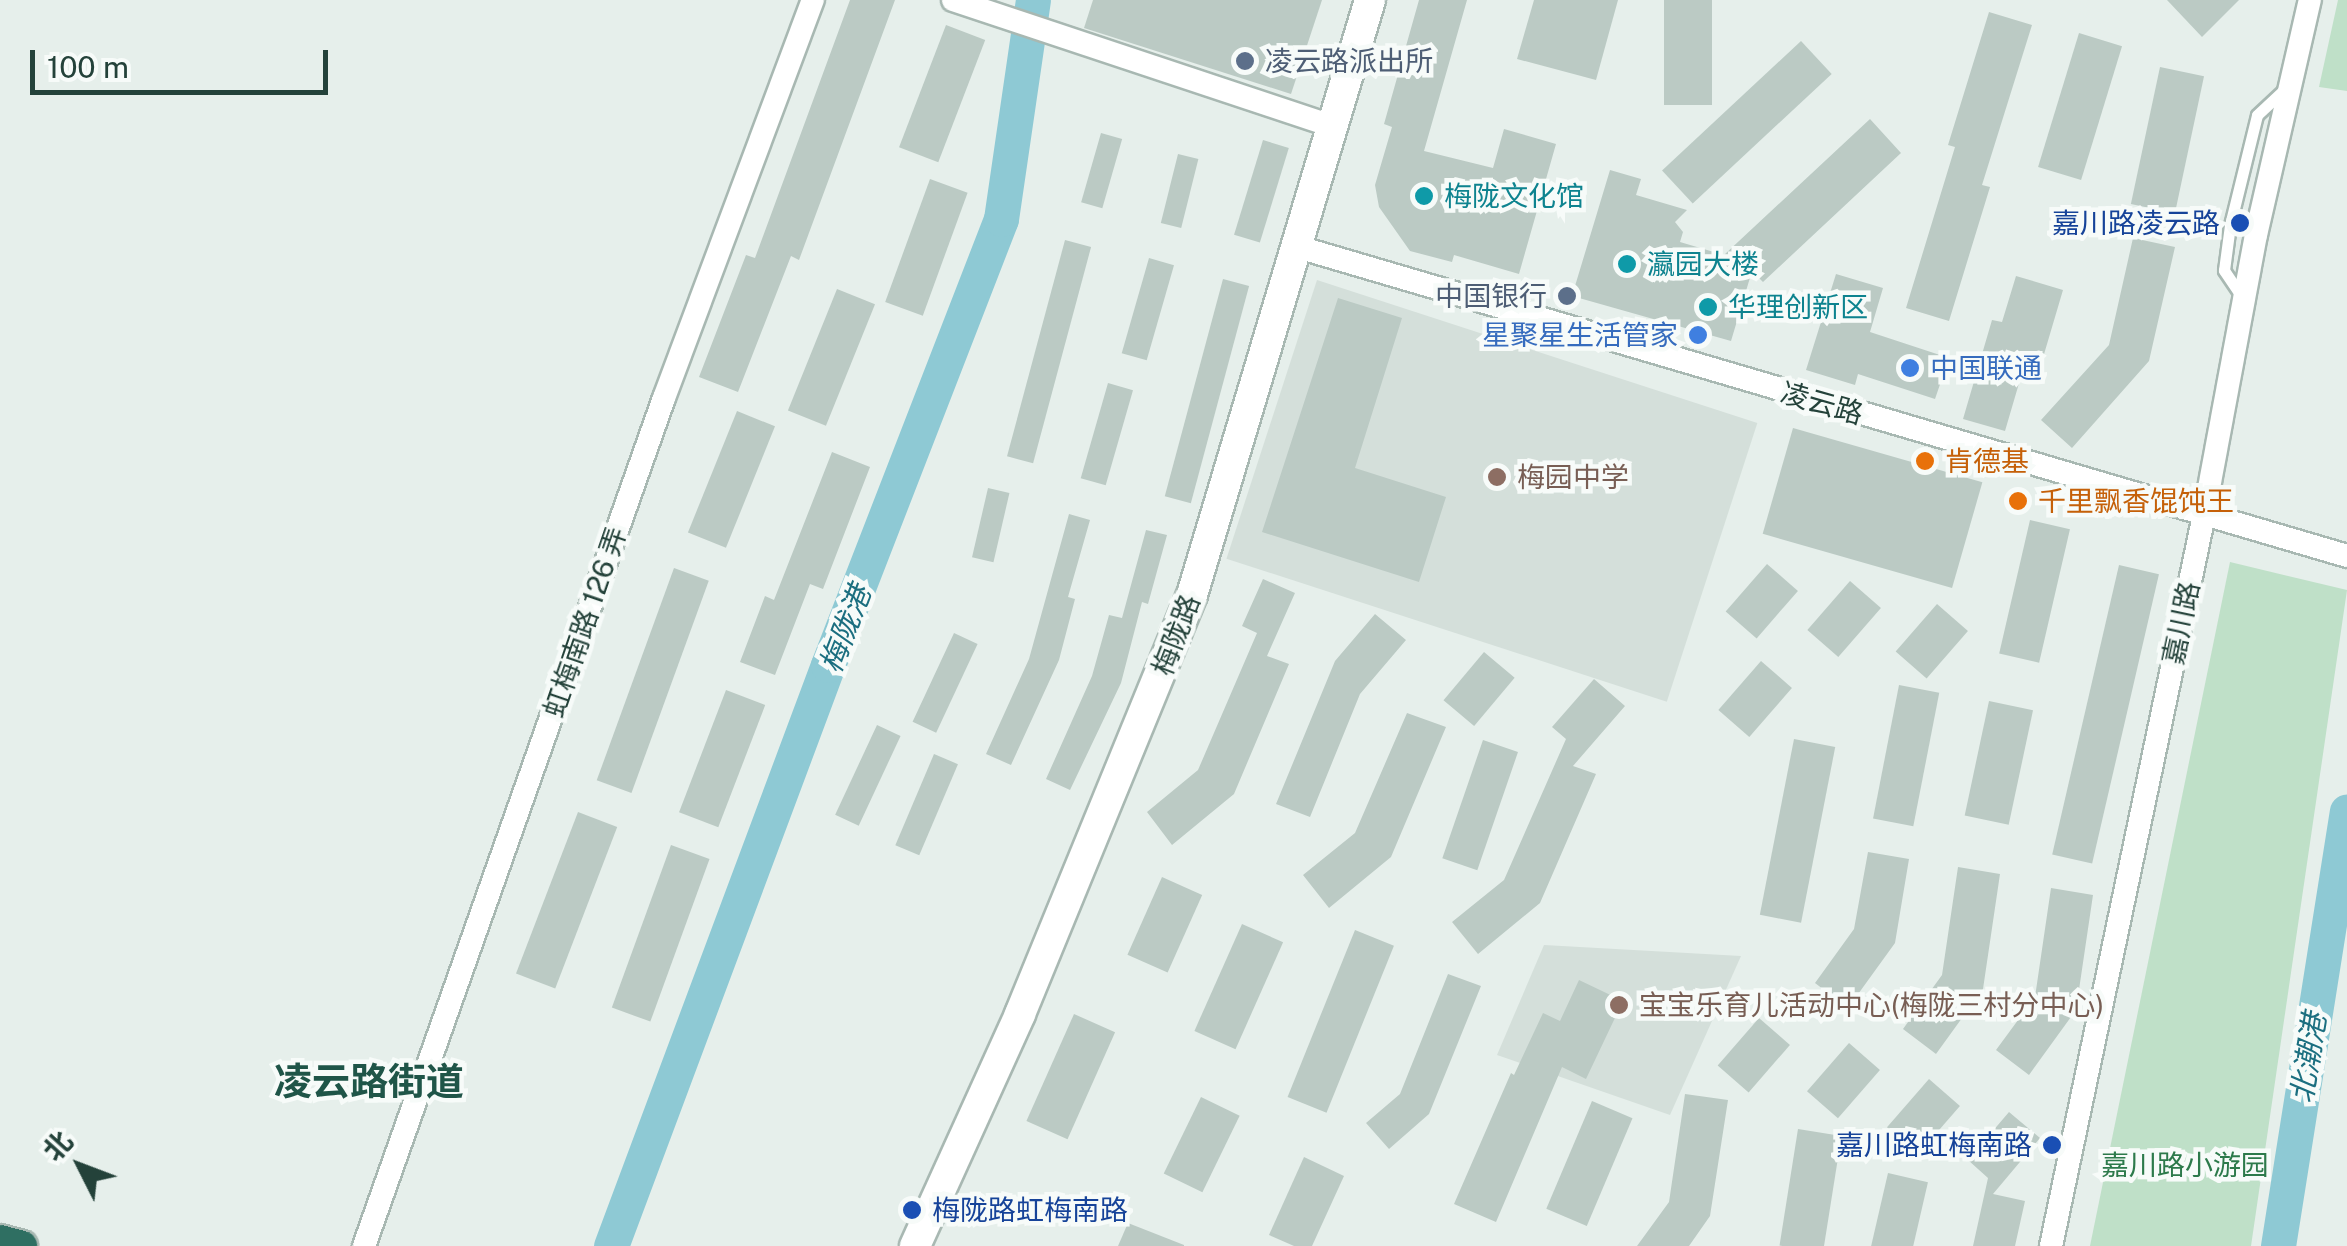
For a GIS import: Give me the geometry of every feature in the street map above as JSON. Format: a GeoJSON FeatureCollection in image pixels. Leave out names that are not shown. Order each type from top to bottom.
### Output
{"type":"FeatureCollection","features":[{"type":"Feature","properties":{"kind":"highway"},"geometry":{"type":"LineString","coordinates":[[0,1240],[22,1246]]}},
{"type":"Feature","properties":{"kind":"street","name":"虹梅南路 126 弄"},"geometry":{"type":"LineString","coordinates":[[364,1246],[664,398],[814,0]]}},
{"type":"Feature","properties":{"kind":"street"},"geometry":{"type":"LineString","coordinates":[[954,0],[1332,126]]}},
{"type":"Feature","properties":{"kind":"street","name":"梅陇路"},"geometry":{"type":"LineString","coordinates":[[916,1246],[1028,996],[1192,595],[1370,0]]}},
{"type":"Feature","properties":{"kind":"street","name":"嘉川路"},"geometry":{"type":"LineString","coordinates":[[2051,1246],[2204,514],[2244,300],[2310,0]]}},
{"type":"Feature","properties":{"kind":"street","name":"凌云路"},"geometry":{"type":"LineString","coordinates":[[1298,247],[2347,556]]}},
{"type":"Feature","properties":{"kind":"shaded area","name":"梅园中学"},"geometry":{"type":"Polygon","coordinates":[[[1317,280],[1757,423],[1667,702],[1226,559],[1317,280]]]}},
{"type":"Feature","properties":{"kind":"shaded area","name":"宝宝乐育儿活动中心(梅陇三村分中心)"},"geometry":{"type":"Polygon","coordinates":[[[1544,945],[1741,956],[1670,1115],[1497,1055],[1544,945]]]}},
{"type":"Feature","properties":{"kind":"green space"},"geometry":{"type":"Polygon","coordinates":[[[2338,0],[2347,0],[2347,91],[2319,87],[2338,0]]]}},
{"type":"Feature","properties":{"kind":"green space","name":"嘉川路小游园"},"geometry":{"type":"Polygon","coordinates":[[[2230,562],[2347,590],[2251,1246],[2090,1246],[2230,562]]]}},
{"type":"Feature","properties":{"kind":"building"},"geometry":{"type":"Polygon","coordinates":[[[850,0],[895,0],[799,260],[791,256],[738,392],[699,377],[746,255],[755,258],[850,0]]]}},
{"type":"Feature","properties":{"kind":"building","name":"凌云路派出所"},"geometry":{"type":"Polygon","coordinates":[[[1093,0],[1322,0],[1291,94],[1084,28],[1093,0]]]}},
{"type":"Feature","properties":{"kind":"building"},"geometry":{"type":"Polygon","coordinates":[[[1419,0],[1467,0],[1424,151],[1493,168],[1504,129],[1556,144],[1519,274],[1454,255],[1452,262],[1410,251],[1379,207],[1375,185],[1392,127],[1384,124],[1419,0]]]}},
{"type":"Feature","properties":{"kind":"building"},"geometry":{"type":"Polygon","coordinates":[[[1534,0],[1618,0],[1596,80],[1517,59],[1534,0]]]}},
{"type":"Feature","properties":{"kind":"building"},"geometry":{"type":"Polygon","coordinates":[[[1664,0],[1712,0],[1712,105],[1664,105],[1664,0]]]}},
{"type":"Feature","properties":{"kind":"building"},"geometry":{"type":"Polygon","coordinates":[[[2167,0],[2239,0],[2202,37],[2167,0]]]}},
{"type":"Feature","properties":{"kind":"building"},"geometry":{"type":"Polygon","coordinates":[[[1989,12],[2032,25],[1982,185],[1990,187],[1949,321],[1906,308],[1955,147],[1948,145],[1989,12]]]}},
{"type":"Feature","properties":{"kind":"building"},"geometry":{"type":"Polygon","coordinates":[[[946,25],[985,40],[938,162],[899,147],[946,25]]]}},
{"type":"Feature","properties":{"kind":"building"},"geometry":{"type":"Polygon","coordinates":[[[2079,33],[2122,46],[2081,180],[2038,167],[2079,33]]]}},
{"type":"Feature","properties":{"kind":"building"},"geometry":{"type":"Polygon","coordinates":[[[1801,41],[1832,74],[1693,203],[1662,171],[1801,41]]]}},
{"type":"Feature","properties":{"kind":"building"},"geometry":{"type":"Polygon","coordinates":[[[2160,67],[2204,76],[2175,213],[2131,204],[2160,67]]]}},
{"type":"Feature","properties":{"kind":"building"},"geometry":{"type":"Polygon","coordinates":[[[1870,119],[1901,153],[1763,282],[1752,271],[1731,341],[1572,296],[1610,170],[1641,179],[1636,195],[1687,210],[1675,222],[1683,232],[1680,242],[1724,255],[1870,119]]]}},
{"type":"Feature","properties":{"kind":"building"},"geometry":{"type":"Polygon","coordinates":[[[1101,133],[1122,139],[1102,208],[1081,202],[1101,133]]]}},
{"type":"Feature","properties":{"kind":"building"},"geometry":{"type":"Polygon","coordinates":[[[1263,140],[1289,148],[1260,243],[1234,235],[1263,140]]]}},
{"type":"Feature","properties":{"kind":"building"},"geometry":{"type":"Polygon","coordinates":[[[1178,154],[1198,159],[1181,228],[1161,223],[1178,154]]]}},
{"type":"Feature","properties":{"kind":"building"},"geometry":{"type":"Polygon","coordinates":[[[930,179],[968,193],[923,316],[885,302],[930,179]]]}},
{"type":"Feature","properties":{"kind":"building"},"geometry":{"type":"Polygon","coordinates":[[[2133,238],[2175,247],[2149,361],[2072,448],[2041,420],[2109,345],[2133,238]]]}},
{"type":"Feature","properties":{"kind":"building"},"geometry":{"type":"Polygon","coordinates":[[[1065,240],[1091,247],[1033,463],[1007,456],[1065,240]]]}},
{"type":"Feature","properties":{"kind":"building"},"geometry":{"type":"Polygon","coordinates":[[[1149,258],[1174,265],[1147,360],[1122,353],[1149,258]]]}},
{"type":"Feature","properties":{"kind":"building"},"geometry":{"type":"Polygon","coordinates":[[[1836,274],[1883,288],[1870,332],[1949,358],[1935,399],[1858,374],[1855,385],[1806,370],[1836,274]]]}},
{"type":"Feature","properties":{"kind":"building"},"geometry":{"type":"Polygon","coordinates":[[[2016,276],[2063,290],[2042,361],[2027,356],[2005,431],[1963,419],[1992,320],[2002,322],[2016,276]]]}},
{"type":"Feature","properties":{"kind":"building"},"geometry":{"type":"Polygon","coordinates":[[[1223,279],[1249,286],[1191,503],[1165,496],[1223,279]]]}},
{"type":"Feature","properties":{"kind":"building"},"geometry":{"type":"Polygon","coordinates":[[[837,289],[875,304],[826,426],[788,410],[837,289]]]}},
{"type":"Feature","properties":{"kind":"building"},"geometry":{"type":"Polygon","coordinates":[[[1338,298],[1402,318],[1355,468],[1446,497],[1419,582],[1262,532],[1338,298]]]}},
{"type":"Feature","properties":{"kind":"building"},"geometry":{"type":"Polygon","coordinates":[[[1108,383],[1133,390],[1106,485],[1081,478],[1108,383]]]}},
{"type":"Feature","properties":{"kind":"building"},"geometry":{"type":"Polygon","coordinates":[[[737,411],[775,426],[726,548],[688,532],[737,411]]]}},
{"type":"Feature","properties":{"kind":"building"},"geometry":{"type":"Polygon","coordinates":[[[1793,428],[1982,482],[1952,588],[1763,534],[1793,428]]]}},
{"type":"Feature","properties":{"kind":"building"},"geometry":{"type":"Polygon","coordinates":[[[832,452],[870,467],[823,589],[810,584],[775,675],[740,662],[765,596],[774,600],[832,452]]]}},
{"type":"Feature","properties":{"kind":"building"},"geometry":{"type":"Polygon","coordinates":[[[988,488],[1009,493],[993,562],[972,557],[988,488]]]}},
{"type":"Feature","properties":{"kind":"building"},"geometry":{"type":"Polygon","coordinates":[[[1069,514],[1090,520],[1068,597],[1075,599],[1059,660],[1011,765],[986,754],[1029,659],[1069,514]]]}},
{"type":"Feature","properties":{"kind":"building"},"geometry":{"type":"Polygon","coordinates":[[[2030,520],[2070,529],[2039,663],[1999,653],[2030,520]]]}},
{"type":"Feature","properties":{"kind":"building"},"geometry":{"type":"Polygon","coordinates":[[[1146,530],[1167,535],[1148,604],[1142,602],[1121,683],[1070,790],[1046,779],[1092,676],[1109,615],[1122,618],[1146,530]]]}},
{"type":"Feature","properties":{"kind":"building"},"geometry":{"type":"Polygon","coordinates":[[[1767,564],[1798,591],[1757,638],[1726,612],[1767,564]]]}},
{"type":"Feature","properties":{"kind":"building"},"geometry":{"type":"Polygon","coordinates":[[[2119,565],[2159,574],[2092,864],[2052,854],[2119,565]]]}},
{"type":"Feature","properties":{"kind":"building"},"geometry":{"type":"Polygon","coordinates":[[[674,568],[709,581],[631,793],[597,780],[674,568]]]}},
{"type":"Feature","properties":{"kind":"building"},"geometry":{"type":"Polygon","coordinates":[[[1263,579],[1295,593],[1267,656],[1289,664],[1234,794],[1172,845],[1147,812],[1198,770],[1257,633],[1242,626],[1263,579]]]}},
{"type":"Feature","properties":{"kind":"building"},"geometry":{"type":"Polygon","coordinates":[[[1850,581],[1881,608],[1838,657],[1807,630],[1850,581]]]}},
{"type":"Feature","properties":{"kind":"building"},"geometry":{"type":"Polygon","coordinates":[[[1937,604],[1968,631],[1927,678],[1896,652],[1937,604]]]}},
{"type":"Feature","properties":{"kind":"building"},"geometry":{"type":"Polygon","coordinates":[[[1375,614],[1406,640],[1360,694],[1310,817],[1276,804],[1335,661],[1375,614]]]}},
{"type":"Feature","properties":{"kind":"building"},"geometry":{"type":"Polygon","coordinates":[[[954,633],[978,644],[936,733],[913,722],[954,633]]]}},
{"type":"Feature","properties":{"kind":"building"},"geometry":{"type":"Polygon","coordinates":[[[1484,652],[1515,678],[1474,726],[1444,700],[1484,652]]]}},
{"type":"Feature","properties":{"kind":"building"},"geometry":{"type":"Polygon","coordinates":[[[1761,661],[1792,688],[1749,737],[1718,710],[1761,661]]]}},
{"type":"Feature","properties":{"kind":"building"},"geometry":{"type":"Polygon","coordinates":[[[1594,679],[1625,706],[1573,766],[1596,774],[1540,903],[1478,954],[1452,922],[1504,880],[1566,739],[1552,727],[1594,679]]]}},
{"type":"Feature","properties":{"kind":"building"},"geometry":{"type":"Polygon","coordinates":[[[1899,685],[1939,693],[1913,826],[1873,819],[1899,685]]]}},
{"type":"Feature","properties":{"kind":"building"},"geometry":{"type":"Polygon","coordinates":[[[726,690],[765,705],[718,827],[679,812],[726,690]]]}},
{"type":"Feature","properties":{"kind":"building"},"geometry":{"type":"Polygon","coordinates":[[[1989,701],[2033,710],[2009,825],[1965,815],[1989,701]]]}},
{"type":"Feature","properties":{"kind":"building"},"geometry":{"type":"Polygon","coordinates":[[[1407,713],[1446,727],[1391,857],[1329,908],[1303,875],[1355,833],[1407,713]]]}},
{"type":"Feature","properties":{"kind":"building"},"geometry":{"type":"Polygon","coordinates":[[[877,725],[901,736],[859,826],[835,815],[877,725]]]}},
{"type":"Feature","properties":{"kind":"building"},"geometry":{"type":"Polygon","coordinates":[[[1794,739],[1835,747],[1801,923],[1760,915],[1794,739]]]}},
{"type":"Feature","properties":{"kind":"building"},"geometry":{"type":"Polygon","coordinates":[[[1483,740],[1518,752],[1477,870],[1442,858],[1483,740]]]}},
{"type":"Feature","properties":{"kind":"building"},"geometry":{"type":"Polygon","coordinates":[[[934,754],[958,764],[919,855],[895,845],[934,754]]]}},
{"type":"Feature","properties":{"kind":"building"},"geometry":{"type":"Polygon","coordinates":[[[578,812],[617,827],[555,989],[516,974],[578,812]]]}},
{"type":"Feature","properties":{"kind":"building"},"geometry":{"type":"Polygon","coordinates":[[[671,845],[710,859],[650,1022],[612,1008],[671,845]]]}},
{"type":"Feature","properties":{"kind":"building"},"geometry":{"type":"Polygon","coordinates":[[[1868,852],[1909,859],[1895,943],[1848,1008],[1815,983],[1854,929],[1868,852]]]}},
{"type":"Feature","properties":{"kind":"building"},"geometry":{"type":"Polygon","coordinates":[[[1958,867],[2000,874],[1983,989],[1936,1054],[1903,1029],[1942,975],[1958,867]]]}},
{"type":"Feature","properties":{"kind":"building"},"geometry":{"type":"Polygon","coordinates":[[[1162,877],[1202,895],[1168,973],[1127,955],[1162,877]]]}},
{"type":"Feature","properties":{"kind":"building"},"geometry":{"type":"Polygon","coordinates":[[[2051,888],[2093,895],[2076,1010],[2029,1075],[1996,1050],[2035,997],[2051,888]]]}},
{"type":"Feature","properties":{"kind":"building"},"geometry":{"type":"Polygon","coordinates":[[[1242,924],[1283,942],[1236,1049],[1194,1031],[1242,924]]]}},
{"type":"Feature","properties":{"kind":"building"},"geometry":{"type":"Polygon","coordinates":[[[1355,930],[1394,946],[1327,1113],[1288,1097],[1355,930]]]}},
{"type":"Feature","properties":{"kind":"building"},"geometry":{"type":"Polygon","coordinates":[[[1448,974],[1481,986],[1429,1114],[1389,1149],[1366,1123],[1400,1094],[1448,974]]]}},
{"type":"Feature","properties":{"kind":"building"},"geometry":{"type":"Polygon","coordinates":[[[1579,980],[1623,1001],[1586,1079],[1562,1067],[1496,1222],[1454,1204],[1511,1073],[1514,1075],[1543,1013],[1560,1021],[1579,980]]]}},
{"type":"Feature","properties":{"kind":"building"},"geometry":{"type":"Polygon","coordinates":[[[1074,1014],[1115,1032],[1068,1139],[1026,1121],[1074,1014]]]}},
{"type":"Feature","properties":{"kind":"building"},"geometry":{"type":"Polygon","coordinates":[[[1759,1018],[1790,1045],[1749,1092],[1718,1066],[1759,1018]]]}},
{"type":"Feature","properties":{"kind":"building"},"geometry":{"type":"Polygon","coordinates":[[[1849,1043],[1880,1070],[1838,1118],[1807,1091],[1849,1043]]]}},
{"type":"Feature","properties":{"kind":"building"},"geometry":{"type":"Polygon","coordinates":[[[1929,1079],[1960,1106],[1918,1154],[1887,1127],[1929,1079]]]}},
{"type":"Feature","properties":{"kind":"building"},"geometry":{"type":"Polygon","coordinates":[[[1685,1094],[1728,1100],[1710,1216],[1689,1246],[1637,1246],[1669,1202],[1685,1094]]]}},
{"type":"Feature","properties":{"kind":"building"},"geometry":{"type":"Polygon","coordinates":[[[1201,1097],[1240,1116],[1202,1192],[1164,1173],[1201,1097]]]}},
{"type":"Feature","properties":{"kind":"building"},"geometry":{"type":"Polygon","coordinates":[[[1592,1101],[1633,1118],[1587,1226],[1546,1209],[1592,1101]]]}},
{"type":"Feature","properties":{"kind":"building"},"geometry":{"type":"Polygon","coordinates":[[[2009,1112],[2040,1138],[1993,1194],[2025,1201],[2015,1246],[1973,1246],[1988,1178],[1968,1160],[2009,1112]]]}},
{"type":"Feature","properties":{"kind":"building"},"geometry":{"type":"Polygon","coordinates":[[[1798,1129],[1841,1136],[1824,1246],[1780,1246],[1798,1129]]]}},
{"type":"Feature","properties":{"kind":"building"},"geometry":{"type":"Polygon","coordinates":[[[1304,1157],[1344,1176],[1312,1246],[1294,1246],[1269,1235],[1304,1157]]]}},
{"type":"Feature","properties":{"kind":"building"},"geometry":{"type":"Polygon","coordinates":[[[1888,1173],[1928,1182],[1913,1246],[1871,1246],[1888,1173]]]}},
{"type":"Feature","properties":{"kind":"building"},"geometry":{"type":"Polygon","coordinates":[[[1128,1223],[1184,1245],[1184,1246],[1118,1246],[1128,1223]]]}},
{"type":"Feature","properties":{"kind":"waterway","name":"梅陇港"},"geometry":{"type":"LineString","coordinates":[[611,1246],[828,665],[1001,219],[1033,0]]}},
{"type":"Feature","properties":{"kind":"waterway","name":"北潮港"},"geometry":{"type":"LineString","coordinates":[[2278,1246],[2347,811]]}},
{"type":"Feature","properties":{"kind":"place","name":"凌云路派出所"},"geometry":{"type":"Point","coordinates":[1245,61]}},
{"type":"Feature","properties":{"kind":"place","name":"梅陇文化馆"},"geometry":{"type":"Point","coordinates":[1424,196]}},
{"type":"Feature","properties":{"kind":"place","name":"嘉川路凌云路"},"geometry":{"type":"Point","coordinates":[2240,223]}},
{"type":"Feature","properties":{"kind":"place","name":"瀛园大楼"},"geometry":{"type":"Point","coordinates":[1627,264]}},
{"type":"Feature","properties":{"kind":"place","name":"中国银行"},"geometry":{"type":"Point","coordinates":[1567,296]}},
{"type":"Feature","properties":{"kind":"place","name":"华理创新区"},"geometry":{"type":"Point","coordinates":[1708,307]}},
{"type":"Feature","properties":{"kind":"place","name":"星聚星生活管家"},"geometry":{"type":"Point","coordinates":[1698,335]}},
{"type":"Feature","properties":{"kind":"place","name":"中国联通"},"geometry":{"type":"Point","coordinates":[1910,368]}},
{"type":"Feature","properties":{"kind":"place","name":"肯德基"},"geometry":{"type":"Point","coordinates":[1925,461]}},
{"type":"Feature","properties":{"kind":"place","name":"梅园中学"},"geometry":{"type":"Point","coordinates":[1497,477]}},
{"type":"Feature","properties":{"kind":"place","name":"千里飘香馄饨王"},"geometry":{"type":"Point","coordinates":[2018,501]}},
{"type":"Feature","properties":{"kind":"place","name":"宝宝乐育儿活动中心(梅陇三村分中心)"},"geometry":{"type":"Point","coordinates":[1619,1005]}},
{"type":"Feature","properties":{"kind":"place","name":"嘉川路虹梅南路"},"geometry":{"type":"Point","coordinates":[2052,1145]}},
{"type":"Feature","properties":{"kind":"place","name":"梅陇路虹梅南路"},"geometry":{"type":"Point","coordinates":[912,1210]}},
{"type":"Feature","properties":{"kind":"district","name":"凌云路街道"},"geometry":{"type":"Point","coordinates":[369,1082]}}]}
